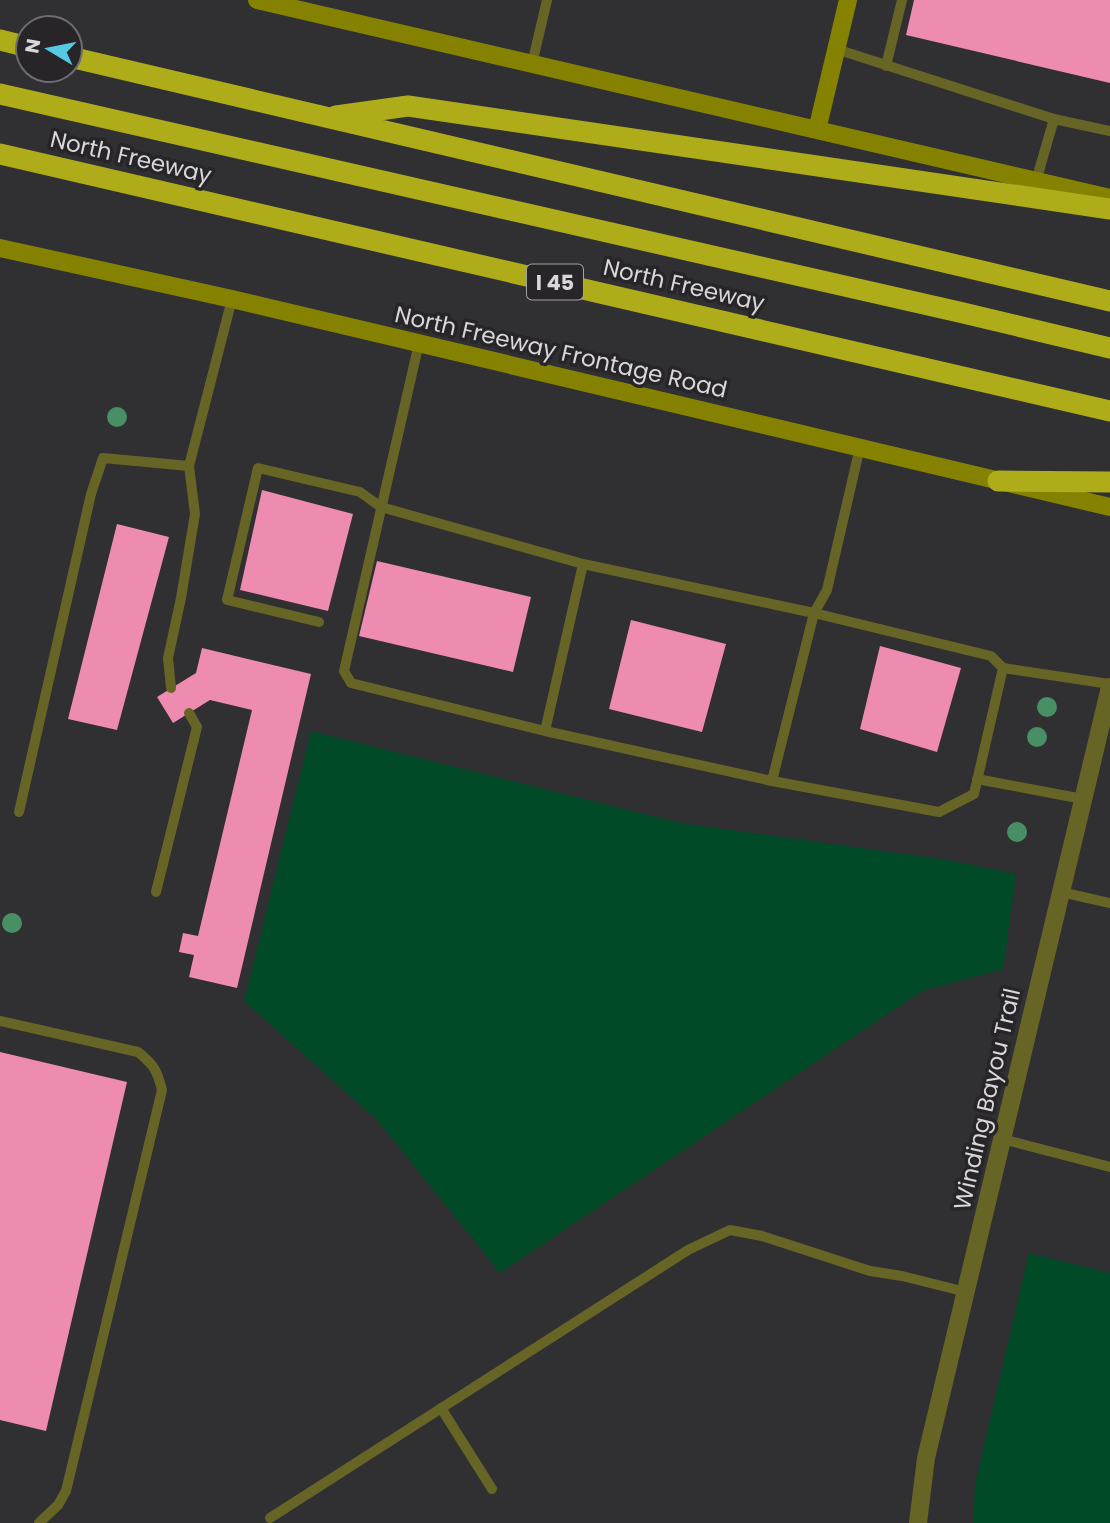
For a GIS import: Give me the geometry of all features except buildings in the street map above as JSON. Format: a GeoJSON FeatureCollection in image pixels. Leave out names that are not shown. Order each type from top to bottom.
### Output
{"type":"FeatureCollection","features":[{"type":"Feature","properties":{"kind":"highway"},"geometry":{"type":"LineString","coordinates":[[84,60],[1110,301]]}},
{"type":"Feature","properties":{"kind":"highway","name":"North Freeway"},"geometry":{"type":"LineString","coordinates":[[0,94],[1110,348]]}},
{"type":"Feature","properties":{"kind":"highway"},"geometry":{"type":"LineString","coordinates":[[325,117],[408,106],[1110,209]]}},
{"type":"Feature","properties":{"kind":"highway","name":"North Freeway"},"geometry":{"type":"LineString","coordinates":[[0,154],[1110,411]]}},
{"type":"Feature","properties":{"kind":"highway"},"geometry":{"type":"LineString","coordinates":[[998,481],[1110,482]]}},
{"type":"Feature","properties":{"kind":"main road"},"geometry":{"type":"LineString","coordinates":[[257,0],[1110,198]]}},
{"type":"Feature","properties":{"kind":"main road"},"geometry":{"type":"LineString","coordinates":[[817,130],[848,0]]}},
{"type":"Feature","properties":{"kind":"main road","name":"North Freeway Frontage Road"},"geometry":{"type":"LineString","coordinates":[[0,248],[232,299],[1110,507]]}},
{"type":"Feature","properties":{"kind":"street","name":"Winding Bayou Trail"},"geometry":{"type":"LineString","coordinates":[[918,1523],[926,1458],[1110,685]]}},
{"type":"Feature","properties":{"kind":"lane"},"geometry":{"type":"LineString","coordinates":[[532,64],[547,0]]}},
{"type":"Feature","properties":{"kind":"lane"},"geometry":{"type":"LineString","coordinates":[[886,66],[902,0]]}},
{"type":"Feature","properties":{"kind":"lane"},"geometry":{"type":"LineString","coordinates":[[836,49],[1054,120],[1110,131]]}},
{"type":"Feature","properties":{"kind":"lane"},"geometry":{"type":"LineString","coordinates":[[1036,181],[1054,120]]}},
{"type":"Feature","properties":{"kind":"lane"},"geometry":{"type":"LineString","coordinates":[[171,688],[168,658],[195,514],[189,466],[232,299]]}},
{"type":"Feature","properties":{"kind":"lane"},"geometry":{"type":"LineString","coordinates":[[419,344],[344,671],[351,684],[545,731],[772,781],[939,813],[974,794],[1003,668]]}},
{"type":"Feature","properties":{"kind":"lane"},"geometry":{"type":"LineString","coordinates":[[772,781],[814,612],[827,590],[860,447]]}},
{"type":"Feature","properties":{"kind":"lane"},"geometry":{"type":"LineString","coordinates":[[19,812],[90,494],[103,458],[189,466]]}},
{"type":"Feature","properties":{"kind":"lane"},"geometry":{"type":"LineString","coordinates":[[319,622],[227,600],[258,468],[359,492],[381,507],[583,564],[814,612],[991,656],[1003,668],[1110,685]]}},
{"type":"Feature","properties":{"kind":"lane"},"geometry":{"type":"LineString","coordinates":[[545,731],[583,564]]}},
{"type":"Feature","properties":{"kind":"lane"},"geometry":{"type":"LineString","coordinates":[[156,892],[197,727],[189,713]]}},
{"type":"Feature","properties":{"kind":"lane"},"geometry":{"type":"LineString","coordinates":[[977,779],[1083,799]]}},
{"type":"Feature","properties":{"kind":"lane"},"geometry":{"type":"LineString","coordinates":[[1061,892],[1110,903]]}},
{"type":"Feature","properties":{"kind":"lane"},"geometry":{"type":"LineString","coordinates":[[0,1021],[138,1052],[152,1063],[162,1090],[66,1491],[58,1505],[39,1523]]}},
{"type":"Feature","properties":{"kind":"lane"},"geometry":{"type":"LineString","coordinates":[[1002,1139],[1110,1167]]}},
{"type":"Feature","properties":{"kind":"lane"},"geometry":{"type":"LineString","coordinates":[[270,1518],[688,1250],[730,1230],[762,1236],[870,1271],[966,1292]]}},
{"type":"Feature","properties":{"kind":"lane"},"geometry":{"type":"LineString","coordinates":[[441,1408],[492,1489]]}},
{"type":"Feature","properties":{"kind":"green space"},"geometry":{"type":"Polygon","coordinates":[[[311,731],[680,823],[949,860],[1016,874],[1003,969],[922,991],[500,1273],[378,1121],[244,1001],[311,731]]]}},
{"type":"Feature","properties":{"kind":"green space"},"geometry":{"type":"Polygon","coordinates":[[[1029,1253],[1110,1273],[1110,1523],[973,1523],[975,1484],[1029,1253]]]}}]}
